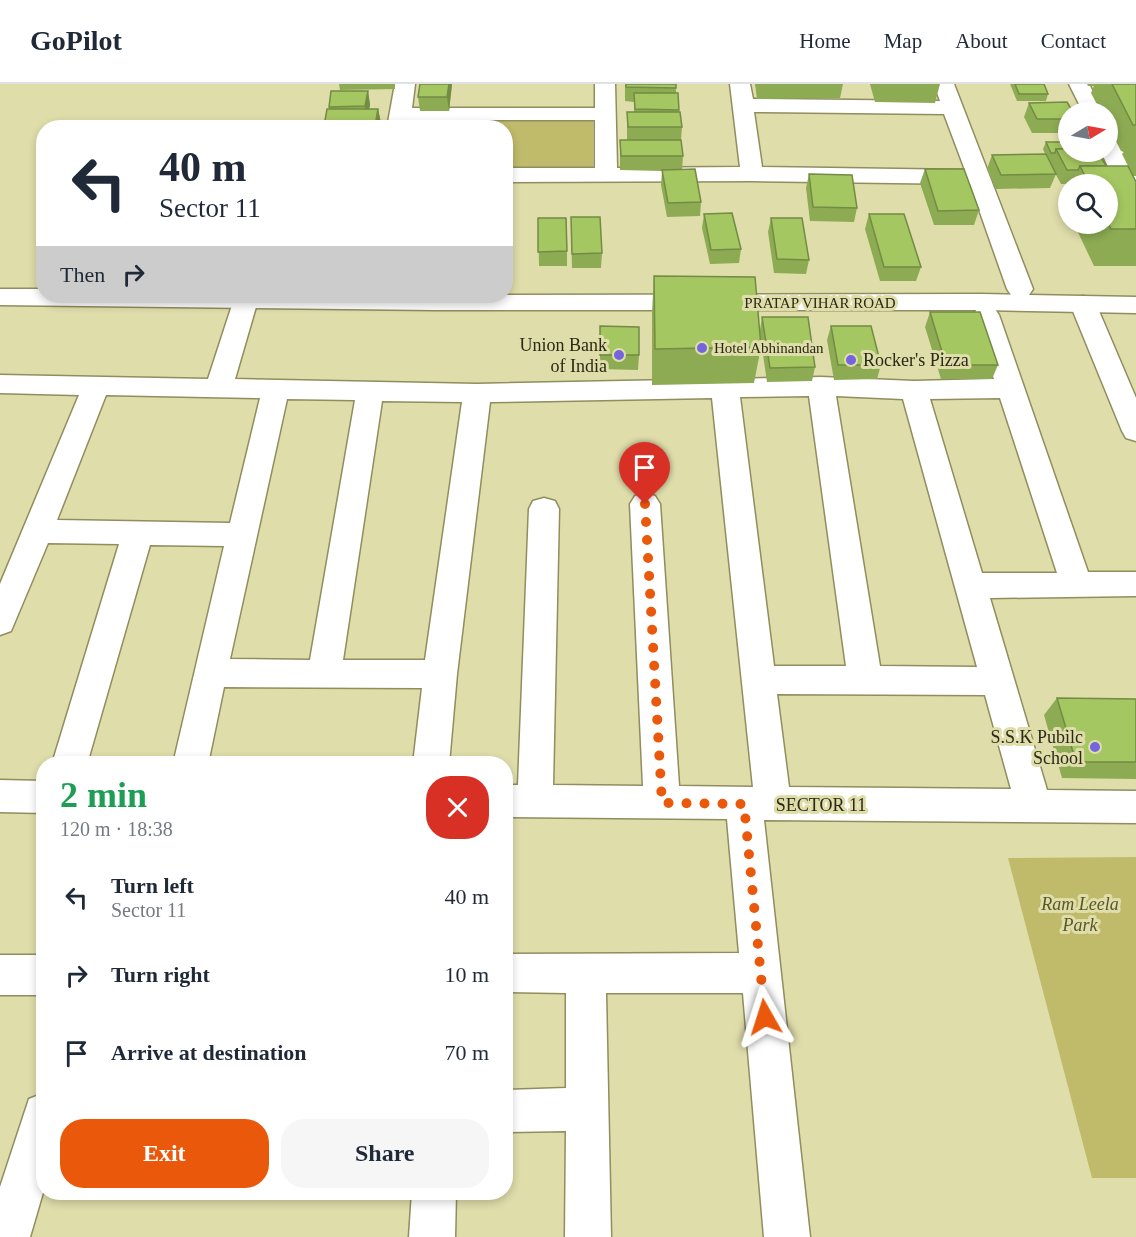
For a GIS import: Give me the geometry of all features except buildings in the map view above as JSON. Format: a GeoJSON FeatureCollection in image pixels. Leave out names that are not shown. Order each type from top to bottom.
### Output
{"type":"FeatureCollection","features":[{"type":"Feature","properties":{"kind":"street"},"geometry":{"type":"LineString","coordinates":[[400,120],[405,84]]}},
{"type":"Feature","properties":{"kind":"street"},"geometry":{"type":"LineString","coordinates":[[605,84],[606,175]]}},
{"type":"Feature","properties":{"kind":"street"},"geometry":{"type":"LineString","coordinates":[[944,84],[1020,289]]}},
{"type":"Feature","properties":{"kind":"street"},"geometry":{"type":"LineString","coordinates":[[1079,84],[1088,102]]}},
{"type":"Feature","properties":{"kind":"street"},"geometry":{"type":"LineString","coordinates":[[752,174],[741,95],[953,108]]}},
{"type":"Feature","properties":{"kind":"street"},"geometry":{"type":"LineString","coordinates":[[429,120],[606,114]]}},
{"type":"Feature","properties":{"kind":"street"},"geometry":{"type":"LineString","coordinates":[[1118,160],[1133,185]]}},
{"type":"Feature","properties":{"kind":"street"},"geometry":{"type":"LineString","coordinates":[[513,175],[752,174],[979,177]]}},
{"type":"Feature","properties":{"kind":"street"},"geometry":{"type":"LineString","coordinates":[[0,282],[36,282]]}},
{"type":"Feature","properties":{"kind":"street","name":"PRATAP VIHAR ROAD"},"geometry":{"type":"LineString","coordinates":[[513,287],[1136,290]]}},
{"type":"Feature","properties":{"kind":"street","name":"PRATAP VIHAR ROAD"},"geometry":{"type":"LineString","coordinates":[[0,297],[36,297]]}},
{"type":"Feature","properties":{"kind":"street","name":"PRATAP VIHAR ROAD"},"geometry":{"type":"LineString","coordinates":[[513,300],[1136,304]]}},
{"type":"Feature","properties":{"kind":"street"},"geometry":{"type":"LineString","coordinates":[[218,389],[244,303]]}},
{"type":"Feature","properties":{"kind":"street"},"geometry":{"type":"LineString","coordinates":[[1083,304],[1136,431]]}},
{"type":"Feature","properties":{"kind":"street"},"geometry":{"type":"LineString","coordinates":[[986,315],[1077,585]]}},
{"type":"Feature","properties":{"kind":"street"},"geometry":{"type":"LineString","coordinates":[[0,384],[275,391],[477,393],[821,387],[914,390],[1011,388]]}},
{"type":"Feature","properties":{"kind":"street"},"geometry":{"type":"LineString","coordinates":[[0,622],[97,385]]}},
{"type":"Feature","properties":{"kind":"street"},"geometry":{"type":"LineString","coordinates":[[821,387],[865,680]]}},
{"type":"Feature","properties":{"kind":"street"},"geometry":{"type":"LineString","coordinates":[[725,388],[759,680],[760,973],[787,1237]]}},
{"type":"Feature","properties":{"kind":"street"},"geometry":{"type":"LineString","coordinates":[[914,390],[1034,806]]}},
{"type":"Feature","properties":{"kind":"street"},"geometry":{"type":"LineString","coordinates":[[192,756],[275,391]]}},
{"type":"Feature","properties":{"kind":"street"},"geometry":{"type":"LineString","coordinates":[[324,673],[370,392]]}},
{"type":"Feature","properties":{"kind":"street"},"geometry":{"type":"LineString","coordinates":[[432,756],[440,674],[477,393]]}},
{"type":"Feature","properties":{"kind":"street"},"geometry":{"type":"LineString","coordinates":[[645,504],[662,803]]}},
{"type":"Feature","properties":{"kind":"street"},"geometry":{"type":"LineString","coordinates":[[520,801],[544,509]]}},
{"type":"Feature","properties":{"kind":"street"},"geometry":{"type":"LineString","coordinates":[[36,531],[242,534]]}},
{"type":"Feature","properties":{"kind":"street"},"geometry":{"type":"LineString","coordinates":[[71,756],[138,533]]}},
{"type":"Feature","properties":{"kind":"street"},"geometry":{"type":"LineString","coordinates":[[970,586],[1136,584]]}},
{"type":"Feature","properties":{"kind":"street"},"geometry":{"type":"LineString","coordinates":[[211,673],[440,674]]}},
{"type":"Feature","properties":{"kind":"street"},"geometry":{"type":"LineString","coordinates":[[759,680],[998,681]]}},
{"type":"Feature","properties":{"kind":"street"},"geometry":{"type":"LineString","coordinates":[[0,796],[36,797]]}},
{"type":"Feature","properties":{"kind":"street","name":"SECTOR 11"},"geometry":{"type":"LineString","coordinates":[[520,801],[1136,807]]}},
{"type":"Feature","properties":{"kind":"street"},"geometry":{"type":"LineString","coordinates":[[513,973],[760,973]]}},
{"type":"Feature","properties":{"kind":"street"},"geometry":{"type":"LineString","coordinates":[[586,973],[588,1237]]}},
{"type":"Feature","properties":{"kind":"street"},"geometry":{"type":"LineString","coordinates":[[0,975],[36,975]]}},
{"type":"Feature","properties":{"kind":"street"},"geometry":{"type":"LineString","coordinates":[[513,1111],[587,1109]]}},
{"type":"Feature","properties":{"kind":"street"},"geometry":{"type":"LineString","coordinates":[[7,1237],[36,1143]]}},
{"type":"Feature","properties":{"kind":"street"},"geometry":{"type":"LineString","coordinates":[[432,1237],[434,1200]]}},
{"type":"Feature","properties":{"kind":"green space"},"geometry":{"type":"Polygon","coordinates":[[[414,119],[504,120],[414,120],[414,119]]]}},
{"type":"Feature","properties":{"kind":"green space"},"geometry":{"type":"Polygon","coordinates":[[[513,120],[593,121],[593,168],[513,167],[513,120]]]}},
{"type":"Feature","properties":{"kind":"green space","name":"Ram Leela Park"},"geometry":{"type":"Polygon","coordinates":[[[1136,857],[1136,1178],[1092,1178],[1008,858],[1136,857]]]}},
{"type":"Feature","properties":{"kind":"place","name":"Hotel Abhinandan"},"geometry":{"type":"Point","coordinates":[702,348]}},
{"type":"Feature","properties":{"kind":"place","name":"Union Bank of India"},"geometry":{"type":"Point","coordinates":[619,355]}},
{"type":"Feature","properties":{"kind":"place","name":"Rocker's Pizza"},"geometry":{"type":"Point","coordinates":[851,360]}},
{"type":"Feature","properties":{"kind":"place","name":"S.S.K Pubilc School"},"geometry":{"type":"Point","coordinates":[1095,747]}},
{"type":"Feature","properties":{"kind":"route"},"geometry":{"type":"LineString","coordinates":[[645,504],[662,803],[744,804],[765,1017]]}}]}
